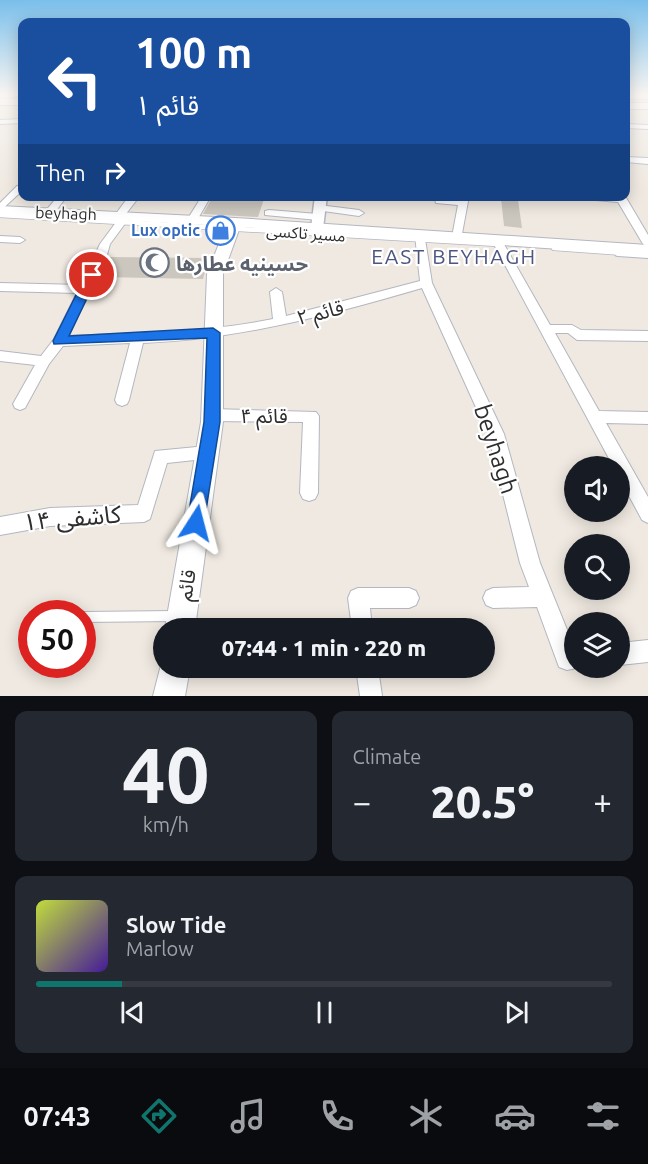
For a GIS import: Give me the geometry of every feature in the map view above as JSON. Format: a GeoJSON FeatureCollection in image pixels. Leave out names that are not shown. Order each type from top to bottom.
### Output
{"type":"FeatureCollection","features":[{"type":"Feature","properties":{"kind":"main road","name":"beyhagh"},"geometry":{"type":"LineString","coordinates":[[0,209],[121,218],[192,220],[234,225],[319,212],[421,238],[457,237],[497,242],[648,250]]}},
{"type":"Feature","properties":{"kind":"main road","name":"قائم"},"geometry":{"type":"LineString","coordinates":[[182,618],[212,415],[215,273],[234,225]]}},
{"type":"Feature","properties":{"kind":"main road"},"geometry":{"type":"LineString","coordinates":[[169,696],[172,678]]}},
{"type":"Feature","properties":{"kind":"street"},"geometry":{"type":"LineString","coordinates":[[630,130],[634,134]]}},
{"type":"Feature","properties":{"kind":"street"},"geometry":{"type":"LineString","coordinates":[[630,160],[648,161]]}},
{"type":"Feature","properties":{"kind":"street"},"geometry":{"type":"LineString","coordinates":[[0,209],[18,190]]}},
{"type":"Feature","properties":{"kind":"street"},"geometry":{"type":"LineString","coordinates":[[50,213],[59,201]]}},
{"type":"Feature","properties":{"kind":"street"},"geometry":{"type":"LineString","coordinates":[[20,404],[44,361],[59,341],[99,262],[105,244],[132,201]]}},
{"type":"Feature","properties":{"kind":"street"},"geometry":{"type":"LineString","coordinates":[[192,220],[204,201]]}},
{"type":"Feature","properties":{"kind":"street"},"geometry":{"type":"LineString","coordinates":[[457,237],[463,201]]}},
{"type":"Feature","properties":{"kind":"street"},"geometry":{"type":"LineString","coordinates":[[622,201],[648,244]]}},
{"type":"Feature","properties":{"kind":"street","name":"beyhagh"},"geometry":{"type":"LineString","coordinates":[[269,213],[359,213]]}},
{"type":"Feature","properties":{"kind":"street","name":"beyhagh"},"geometry":{"type":"LineString","coordinates":[[421,238],[426,283],[496,434],[530,563],[564,651]]}},
{"type":"Feature","properties":{"kind":"street"},"geometry":{"type":"LineString","coordinates":[[0,239],[20,240]]}},
{"type":"Feature","properties":{"kind":"street"},"geometry":{"type":"LineString","coordinates":[[497,242],[648,514]]}},
{"type":"Feature","properties":{"kind":"street","name":"قائم ۲"},"geometry":{"type":"LineString","coordinates":[[59,341],[213,333],[323,312],[426,283]]}},
{"type":"Feature","properties":{"kind":"street"},"geometry":{"type":"LineString","coordinates":[[0,287],[84,289]]}},
{"type":"Feature","properties":{"kind":"street"},"geometry":{"type":"LineString","coordinates":[[276,292],[280,322]]}},
{"type":"Feature","properties":{"kind":"street"},"geometry":{"type":"LineString","coordinates":[[546,330],[572,328],[578,336],[648,336]]}},
{"type":"Feature","properties":{"kind":"street"},"geometry":{"type":"LineString","coordinates":[[122,400],[138,337]]}},
{"type":"Feature","properties":{"kind":"street"},"geometry":{"type":"LineString","coordinates":[[0,356],[44,361]]}},
{"type":"Feature","properties":{"kind":"street","name":"قائم ۴"},"geometry":{"type":"LineString","coordinates":[[212,415],[311,416],[309,493]]}},
{"type":"Feature","properties":{"kind":"street"},"geometry":{"type":"LineString","coordinates":[[594,417],[648,418]]}},
{"type":"Feature","properties":{"kind":"street","name":"کاشفی ۱۴"},"geometry":{"type":"LineString","coordinates":[[0,526],[50,517],[144,513],[161,456],[207,453]]}},
{"type":"Feature","properties":{"kind":"street"},"geometry":{"type":"LineString","coordinates":[[493,598],[543,597]]}},
{"type":"Feature","properties":{"kind":"street"},"geometry":{"type":"LineString","coordinates":[[361,618],[358,598],[409,598]]}},
{"type":"Feature","properties":{"kind":"street"},"geometry":{"type":"LineString","coordinates":[[630,653],[648,651]]}},
{"type":"Feature","properties":{"kind":"street"},"geometry":{"type":"LineString","coordinates":[[368,678],[371,696]]}},
{"type":"Feature","properties":{"kind":"lane","name":"مسیر تاکسی"},"geometry":{"type":"LineString","coordinates":[[0,215],[121,218],[497,242],[648,255]]}},
{"type":"Feature","properties":{"kind":"lane"},"geometry":{"type":"LineString","coordinates":[[96,617],[153,620]]}},
{"type":"Feature","properties":{"kind":"building"},"geometry":{"type":"Polygon","coordinates":[[[210,201],[263,201],[258,217],[203,214],[210,201]]]}},
{"type":"Feature","properties":{"kind":"building"},"geometry":{"type":"Polygon","coordinates":[[[501,201],[518,201],[522,228],[504,226],[501,201]]]}},
{"type":"Feature","properties":{"kind":"building","name":"حسینیه عطارها"},"geometry":{"type":"Polygon","coordinates":[[[109,257],[209,258],[203,279],[100,277],[109,257]]]}},
{"type":"Feature","properties":{"kind":"place","name":"Lux optic"},"geometry":{"type":"Point","coordinates":[221,230]}},
{"type":"Feature","properties":{"kind":"place","name":"حسینیه عطارها"},"geometry":{"type":"Point","coordinates":[155,263]}},
{"type":"Feature","properties":{"kind":"district","name":"EAST BEYHAGH"},"geometry":{"type":"Point","coordinates":[454,256]}},
{"type":"Feature","properties":{"kind":"route"},"geometry":{"type":"LineString","coordinates":[[92,275],[59,341],[213,333],[212,422],[196,523]]}}]}
